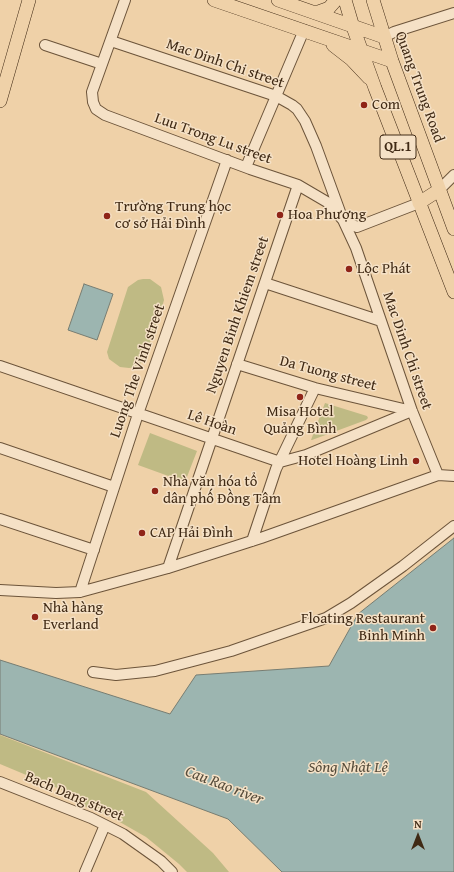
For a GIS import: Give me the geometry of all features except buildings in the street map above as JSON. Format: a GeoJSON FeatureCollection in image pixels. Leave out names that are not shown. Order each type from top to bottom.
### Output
{"type":"FeatureCollection","features":[{"type":"Feature","properties":{"kind":"main road"},"geometry":{"type":"LineString","coordinates":[[0,101],[29,0]]}},
{"type":"Feature","properties":{"kind":"main road"},"geometry":{"type":"LineString","coordinates":[[214,0],[392,61]]}},
{"type":"Feature","properties":{"kind":"main road"},"geometry":{"type":"LineString","coordinates":[[278,0],[384,37]]}},
{"type":"Feature","properties":{"kind":"main road"},"geometry":{"type":"LineString","coordinates":[[311,12],[318,12],[329,8],[336,0]]}},
{"type":"Feature","properties":{"kind":"main road","name":"QL.1"},"geometry":{"type":"LineString","coordinates":[[345,0],[375,88],[454,292]]}},
{"type":"Feature","properties":{"kind":"main road","name":"Quang Trung Road"},"geometry":{"type":"LineString","coordinates":[[372,0],[392,61],[454,229]]}},
{"type":"Feature","properties":{"kind":"main road"},"geometry":{"type":"LineString","coordinates":[[307,31],[325,40],[347,55],[366,75],[375,88]]}},
{"type":"Feature","properties":{"kind":"main road"},"geometry":{"type":"LineString","coordinates":[[419,203],[439,190]]}},
{"type":"Feature","properties":{"kind":"street","name":"Luu Trong Lu street"},"geometry":{"type":"LineString","coordinates":[[125,0],[92,92],[93,102],[96,109],[105,115],[298,185],[327,202],[343,220]]}},
{"type":"Feature","properties":{"kind":"street"},"geometry":{"type":"LineString","coordinates":[[384,37],[394,32],[454,13]]}},
{"type":"Feature","properties":{"kind":"street"},"geometry":{"type":"LineString","coordinates":[[246,167],[276,96],[307,31]]}},
{"type":"Feature","properties":{"kind":"street","name":"Mac Dinh Chi street"},"geometry":{"type":"LineString","coordinates":[[111,40],[276,96],[292,105],[304,121],[316,146],[343,220],[356,248],[412,411],[438,475]]}},
{"type":"Feature","properties":{"kind":"street"},"geometry":{"type":"LineString","coordinates":[[45,45],[102,64]]}},
{"type":"Feature","properties":{"kind":"street","name":"Luong The Vinh street"},"geometry":{"type":"LineString","coordinates":[[80,592],[138,414],[227,160]]}},
{"type":"Feature","properties":{"kind":"street"},"geometry":{"type":"LineString","coordinates":[[439,190],[454,175]]}},
{"type":"Feature","properties":{"kind":"street","name":"Nguyen Binh Khiem street"},"geometry":{"type":"LineString","coordinates":[[168,568],[298,185]]}},
{"type":"Feature","properties":{"kind":"street"},"geometry":{"type":"LineString","coordinates":[[343,220],[357,227],[419,203]]}},
{"type":"Feature","properties":{"kind":"street"},"geometry":{"type":"LineString","coordinates":[[265,283],[381,321]]}},
{"type":"Feature","properties":{"kind":"street","name":"Da Tuong street"},"geometry":{"type":"LineString","coordinates":[[237,364],[315,388],[412,411]]}},
{"type":"Feature","properties":{"kind":"street","name":"Lê Hoàn"},"geometry":{"type":"LineString","coordinates":[[0,366],[280,462]]}},
{"type":"Feature","properties":{"kind":"street"},"geometry":{"type":"LineString","coordinates":[[252,541],[276,469],[315,388]]}},
{"type":"Feature","properties":{"kind":"street"},"geometry":{"type":"LineString","coordinates":[[280,462],[306,455],[412,411]]}},
{"type":"Feature","properties":{"kind":"street"},"geometry":{"type":"LineString","coordinates":[[0,448],[114,487]]}},
{"type":"Feature","properties":{"kind":"street"},"geometry":{"type":"LineString","coordinates":[[0,590],[56,593],[80,592],[168,568],[252,541],[438,475],[454,476]]}},
{"type":"Feature","properties":{"kind":"street"},"geometry":{"type":"LineString","coordinates":[[0,519],[94,550]]}},
{"type":"Feature","properties":{"kind":"street"},"geometry":{"type":"LineString","coordinates":[[93,672],[116,674],[155,671],[231,651],[326,618],[351,604],[454,526]]}},
{"type":"Feature","properties":{"kind":"street","name":"Bach Dang street"},"geometry":{"type":"LineString","coordinates":[[0,782],[91,818],[123,834],[161,861],[172,872]]}},
{"type":"Feature","properties":{"kind":"street"},"geometry":{"type":"LineString","coordinates":[[85,872],[105,825]]}},
{"type":"Feature","properties":{"kind":"shaded area"},"geometry":{"type":"Polygon","coordinates":[[[150,279],[161,287],[164,300],[144,360],[137,367],[120,367],[109,359],[107,352],[128,287],[138,280],[150,279]]]}},
{"type":"Feature","properties":{"kind":"shaded area"},"geometry":{"type":"Polygon","coordinates":[[[325,403],[367,416],[368,418],[311,440],[325,403]]]}},
{"type":"Feature","properties":{"kind":"shaded area"},"geometry":{"type":"Polygon","coordinates":[[[150,433],[197,451],[185,482],[138,465],[150,433]]]}},
{"type":"Feature","properties":{"kind":"shaded area"},"geometry":{"type":"Polygon","coordinates":[[[0,735],[146,792],[213,853],[229,872],[187,872],[146,837],[111,817],[76,803],[74,795],[0,764],[0,735]]]}},
{"type":"Feature","properties":{"kind":"water"},"geometry":{"type":"Polygon","coordinates":[[[84,284],[113,294],[97,340],[68,330],[84,284]]]}},
{"type":"Feature","properties":{"kind":"water","name":"Sông Nhật Lệ"},"geometry":{"type":"Polygon","coordinates":[[[454,538],[454,872],[282,872],[228,819],[0,734],[0,660],[170,714],[196,675],[329,666],[358,614],[454,538]]]}},
{"type":"Feature","properties":{"kind":"place","name":"Com"},"geometry":{"type":"Point","coordinates":[364,105]}},
{"type":"Feature","properties":{"kind":"place","name":"Hoa Phượng"},"geometry":{"type":"Point","coordinates":[280,215]}},
{"type":"Feature","properties":{"kind":"place","name":"Trường Trung học cơ sở Hải Đình"},"geometry":{"type":"Point","coordinates":[107,216]}},
{"type":"Feature","properties":{"kind":"place","name":"Lộc Phát"},"geometry":{"type":"Point","coordinates":[349,269]}},
{"type":"Feature","properties":{"kind":"place","name":"Misa Hotel Quảng Bình"},"geometry":{"type":"Point","coordinates":[300,397]}},
{"type":"Feature","properties":{"kind":"place","name":"Hotel Hoàng Linh"},"geometry":{"type":"Point","coordinates":[416,461]}},
{"type":"Feature","properties":{"kind":"place","name":"Nhà văn hóa tổ dân phố Đồng Tâm"},"geometry":{"type":"Point","coordinates":[155,491]}},
{"type":"Feature","properties":{"kind":"place","name":"CAP Hải Đình"},"geometry":{"type":"Point","coordinates":[142,533]}},
{"type":"Feature","properties":{"kind":"place","name":"Nhà hàng Everland"},"geometry":{"type":"Point","coordinates":[35,617]}},
{"type":"Feature","properties":{"kind":"place","name":"Floating Restaurant Binh Minh"},"geometry":{"type":"Point","coordinates":[433,628]}},
{"type":"Feature","properties":{"kind":"water label","name":"Cau Rao river"},"geometry":{"type":"Point","coordinates":[224,786]}}]}
